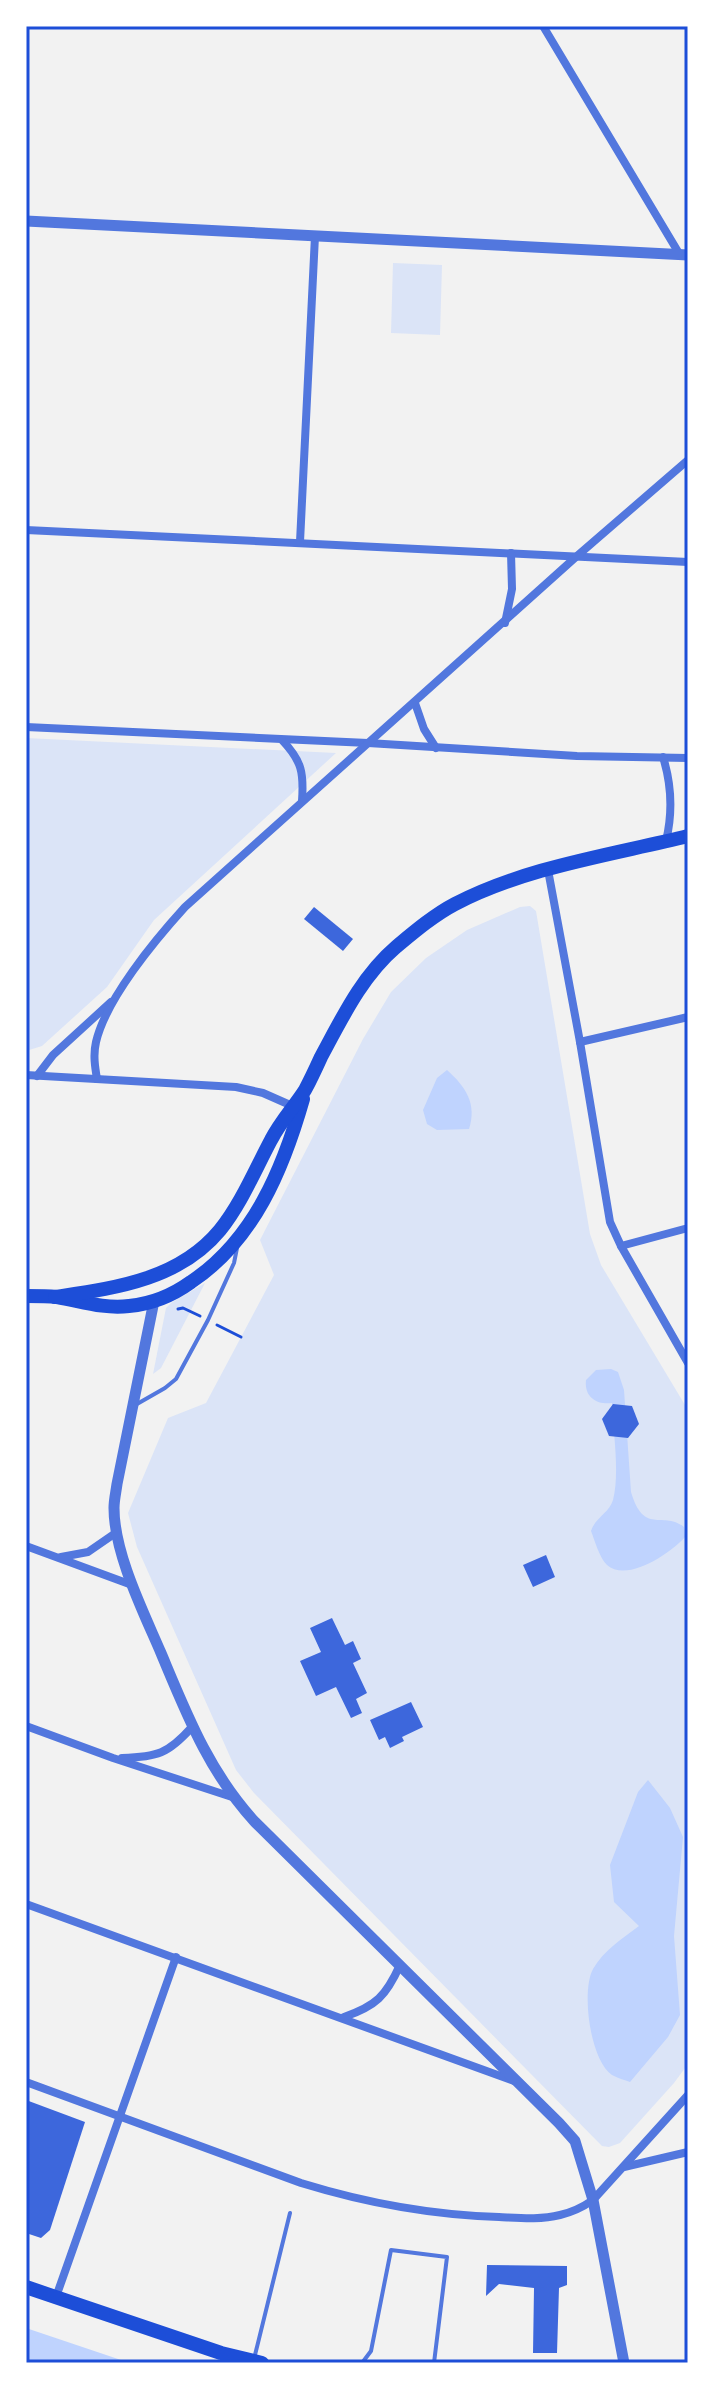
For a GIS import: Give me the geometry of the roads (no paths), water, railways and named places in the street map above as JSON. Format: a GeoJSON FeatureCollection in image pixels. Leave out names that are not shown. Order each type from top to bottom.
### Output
{"type":"FeatureCollection","features":[{"type":"Feature","properties":{"kind":"main road"},"geometry":{"type":"LineString","coordinates":[[26,1296],[55,1297],[105,1307],[132,1306],[178,1291],[205,1273],[239,1240],[273,1183],[291,1143],[297,1108],[306,1087],[353,998],[393,950],[452,905],[494,886],[688,836]]}},
{"type":"Feature","properties":{"kind":"main road"},"geometry":{"type":"LineString","coordinates":[[154,1301],[160,1287],[190,1265],[221,1228],[274,1135],[297,1108]]}},
{"type":"Feature","properties":{"kind":"main road"},"geometry":{"type":"LineString","coordinates":[[55,1297],[106,1289],[163,1273],[205,1246]]}},
{"type":"Feature","properties":{"kind":"main road"},"geometry":{"type":"LineString","coordinates":[[26,2287],[221,2353],[258,2362]]}},
{"type":"Feature","properties":{"kind":"street"},"geometry":{"type":"LineString","coordinates":[[543,26],[684,255]]}},
{"type":"Feature","properties":{"kind":"street"},"geometry":{"type":"LineString","coordinates":[[26,221],[684,255]]}},
{"type":"Feature","properties":{"kind":"street"},"geometry":{"type":"LineString","coordinates":[[300,542],[315,236]]}},
{"type":"Feature","properties":{"kind":"street"},"geometry":{"type":"LineString","coordinates":[[97,1079],[95,1043],[118,996],[148,950],[185,907],[688,460]]}},
{"type":"Feature","properties":{"kind":"street"},"geometry":{"type":"LineString","coordinates":[[26,530],[688,562]]}},
{"type":"Feature","properties":{"kind":"street"},"geometry":{"type":"LineString","coordinates":[[505,623],[512,589],[511,553]]}},
{"type":"Feature","properties":{"kind":"street"},"geometry":{"type":"LineString","coordinates":[[415,703],[424,729],[436,748]]}},
{"type":"Feature","properties":{"kind":"street"},"geometry":{"type":"LineString","coordinates":[[26,727],[577,756],[688,758]]}},
{"type":"Feature","properties":{"kind":"street"},"geometry":{"type":"LineString","coordinates":[[281,740],[292,750],[303,772],[302,801]]}},
{"type":"Feature","properties":{"kind":"street"},"geometry":{"type":"LineString","coordinates":[[663,757],[672,797],[666,841]]}},
{"type":"Feature","properties":{"kind":"street"},"geometry":{"type":"LineString","coordinates":[[548,870],[610,1222],[688,1363]]}},
{"type":"Feature","properties":{"kind":"street"},"geometry":{"type":"LineString","coordinates":[[37,1076],[53,1055],[118,996]]}},
{"type":"Feature","properties":{"kind":"street"},"geometry":{"type":"LineString","coordinates":[[580,1042],[688,1017]]}},
{"type":"Feature","properties":{"kind":"street"},"geometry":{"type":"LineString","coordinates":[[26,1075],[236,1087],[263,1093],[297,1108]]}},
{"type":"Feature","properties":{"kind":"street"},"geometry":{"type":"LineString","coordinates":[[621,1246],[688,1228]]}},
{"type":"Feature","properties":{"kind":"street"},"geometry":{"type":"LineString","coordinates":[[154,1301],[114,1508],[117,1532],[132,1585],[192,1727],[232,1797],[575,2141],[593,2200],[624,2363]]}},
{"type":"Feature","properties":{"kind":"street"},"geometry":{"type":"LineString","coordinates":[[56,1558],[88,1552],[117,1532]]}},
{"type":"Feature","properties":{"kind":"street"},"geometry":{"type":"LineString","coordinates":[[26,1546],[132,1585]]}},
{"type":"Feature","properties":{"kind":"street"},"geometry":{"type":"LineString","coordinates":[[26,1726],[232,1797]]}},
{"type":"Feature","properties":{"kind":"street"},"geometry":{"type":"LineString","coordinates":[[113,1758],[149,1757],[165,1753],[192,1727]]}},
{"type":"Feature","properties":{"kind":"street"},"geometry":{"type":"LineString","coordinates":[[26,1904],[516,2081]]}},
{"type":"Feature","properties":{"kind":"street"},"geometry":{"type":"LineString","coordinates":[[56,2297],[176,1957]]}},
{"type":"Feature","properties":{"kind":"street"},"geometry":{"type":"LineString","coordinates":[[343,2017],[376,2003],[389,1987],[400,1965]]}},
{"type":"Feature","properties":{"kind":"street"},"geometry":{"type":"LineString","coordinates":[[26,2082],[301,2183],[393,2207],[480,2217],[537,2218],[579,2209],[593,2200],[688,2096]]}},
{"type":"Feature","properties":{"kind":"street"},"geometry":{"type":"LineString","coordinates":[[624,2167],[688,2152]]}},
{"type":"Feature","properties":{"kind":"lane"},"geometry":{"type":"LineString","coordinates":[[132,1407],[176,1379],[234,1263],[239,1240]]}},
{"type":"Feature","properties":{"kind":"lane"},"geometry":{"type":"LineString","coordinates":[[258,2362],[290,2213]]}},
{"type":"Feature","properties":{"kind":"lane"},"geometry":{"type":"LineString","coordinates":[[362,2363],[371,2351],[391,2250],[447,2257],[434,2363]]}},
{"type":"Feature","properties":{"kind":"water"},"geometry":{"type":"Polygon","coordinates":[[[447,1070],[460,1083],[471,1104],[469,1129],[437,1130],[427,1124],[423,1110],[437,1078],[447,1070]]]}},
{"type":"Feature","properties":{"kind":"water"},"geometry":{"type":"Polygon","coordinates":[[[596,1370],[618,1372],[624,1390],[631,1492],[636,1505],[648,1518],[676,1522],[684,1527],[685,1537],[659,1558],[626,1570],[616,1570],[607,1565],[591,1531],[613,1500],[616,1465],[612,1403],[593,1399],[587,1391],[586,1380],[596,1370]]]}},
{"type":"Feature","properties":{"kind":"water"},"geometry":{"type":"Polygon","coordinates":[[[648,1780],[670,1808],[683,1837],[674,1936],[680,2015],[668,2037],[630,2082],[612,2075],[598,2055],[590,2025],[588,1993],[589,1979],[597,1962],[639,1926],[614,1902],[610,1865],[638,1792],[648,1780]]]}},
{"type":"Feature","properties":{"kind":"water"},"geometry":{"type":"Polygon","coordinates":[[[26,2328],[121,2360],[130,2363],[26,2362],[26,2328]]]}}]}
